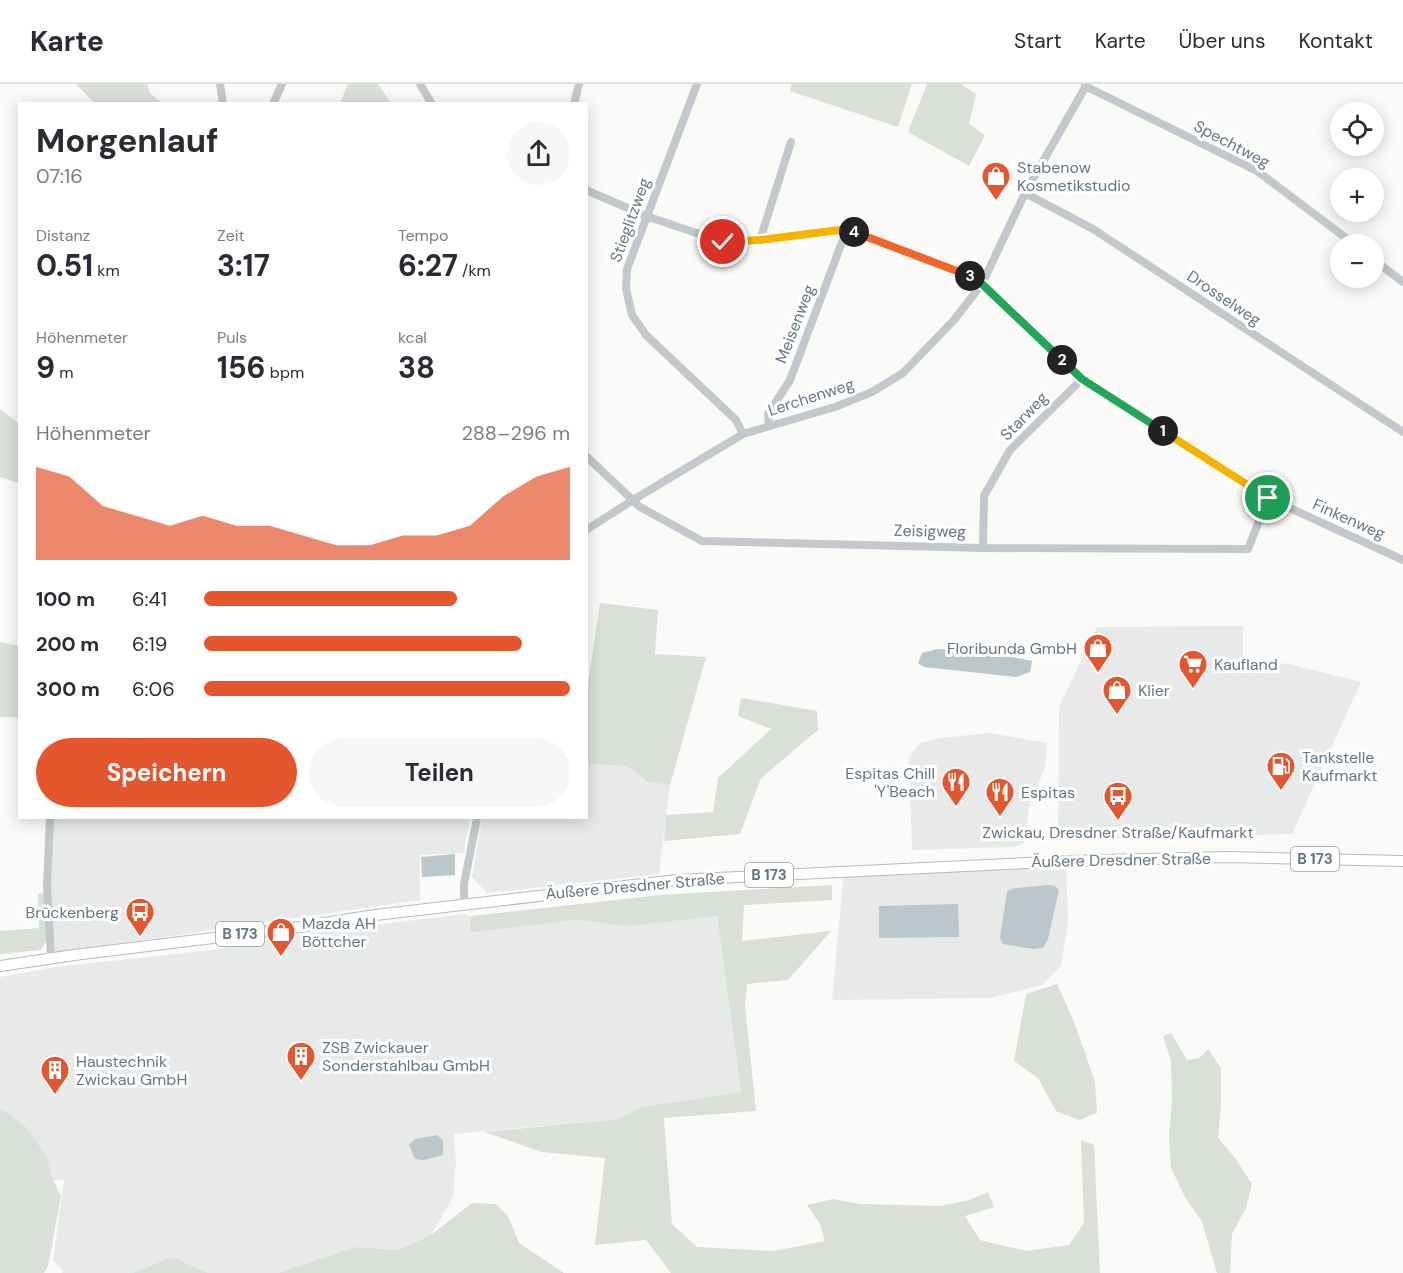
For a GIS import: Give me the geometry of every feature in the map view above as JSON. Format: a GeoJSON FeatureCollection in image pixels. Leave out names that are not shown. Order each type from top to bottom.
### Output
{"type":"FeatureCollection","features":[{"type":"Feature","properties":{"kind":"main road","name":"Äußere Dresdner Straße"},"geometry":{"type":"LineString","coordinates":[[0,964],[464,904],[677,880],[1040,861],[1226,857],[1403,861]]}},
{"type":"Feature","properties":{"kind":"street"},"geometry":{"type":"LineString","coordinates":[[220,84],[223,102]]}},
{"type":"Feature","properties":{"kind":"street"},"geometry":{"type":"LineString","coordinates":[[274,102],[282,84]]}},
{"type":"Feature","properties":{"kind":"street"},"geometry":{"type":"LineString","coordinates":[[420,84],[431,102]]}},
{"type":"Feature","properties":{"kind":"street"},"geometry":{"type":"LineString","coordinates":[[574,102],[579,84]]}},
{"type":"Feature","properties":{"kind":"street","name":"Stieglitzweg"},"geometry":{"type":"LineString","coordinates":[[697,84],[627,269],[626,289],[632,315],[646,335],[736,420],[743,434]]}},
{"type":"Feature","properties":{"kind":"street","name":"Lerchenweg"},"geometry":{"type":"LineString","coordinates":[[588,529],[743,434],[836,407],[872,392],[903,373],[954,320],[982,284],[1025,193],[1086,85]]}},
{"type":"Feature","properties":{"kind":"street","name":"Spechtweg"},"geometry":{"type":"LineString","coordinates":[[1086,85],[1257,171],[1341,234]]}},
{"type":"Feature","properties":{"kind":"street"},"geometry":{"type":"LineString","coordinates":[[760,240],[791,142]]}},
{"type":"Feature","properties":{"kind":"street","name":"Finkenweg"},"geometry":{"type":"LineString","coordinates":[[588,191],[646,216],[723,242],[760,240],[847,229],[967,274],[982,284],[1082,379],[1268,498],[1403,560]]}},
{"type":"Feature","properties":{"kind":"street","name":"Drosselweg"},"geometry":{"type":"LineString","coordinates":[[1025,193],[1093,229],[1403,432]]}},
{"type":"Feature","properties":{"kind":"street","name":"Meisenweg"},"geometry":{"type":"LineString","coordinates":[[769,426],[768,414],[790,380],[847,229]]}},
{"type":"Feature","properties":{"kind":"street"},"geometry":{"type":"LineString","coordinates":[[1384,268],[1403,282]]}},
{"type":"Feature","properties":{"kind":"street","name":"Starweg"},"geometry":{"type":"LineString","coordinates":[[983,548],[984,496],[1010,450],[1082,379]]}},
{"type":"Feature","properties":{"kind":"street","name":"Zeisigweg"},"geometry":{"type":"LineString","coordinates":[[588,458],[640,507],[702,541],[983,548],[1248,549],[1268,498]]}},
{"type":"Feature","properties":{"kind":"street"},"geometry":{"type":"LineString","coordinates":[[50,819],[47,885],[51,958]]}},
{"type":"Feature","properties":{"kind":"street"},"geometry":{"type":"LineString","coordinates":[[464,904],[464,884],[477,819]]}},
{"type":"Feature","properties":{"kind":"shaded area"},"geometry":{"type":"Polygon","coordinates":[[[76,84],[147,84],[150,93],[161,102],[93,102],[76,84]]]}},
{"type":"Feature","properties":{"kind":"shaded area"},"geometry":{"type":"Polygon","coordinates":[[[348,84],[378,84],[390,102],[340,102],[348,84]]]}},
{"type":"Feature","properties":{"kind":"shaded area"},"geometry":{"type":"Polygon","coordinates":[[[792,84],[912,84],[898,127],[790,91],[792,84]]]}},
{"type":"Feature","properties":{"kind":"shaded area"},"geometry":{"type":"Polygon","coordinates":[[[927,84],[961,84],[976,94],[969,124],[985,135],[969,166],[908,132],[927,84]]]}},
{"type":"Feature","properties":{"kind":"shaded area"},"geometry":{"type":"Polygon","coordinates":[[[0,409],[18,423],[18,483],[0,477],[0,409]]]}},
{"type":"Feature","properties":{"kind":"shaded area"},"geometry":{"type":"Polygon","coordinates":[[[600,603],[658,610],[655,654],[706,657],[670,785],[648,782],[627,766],[588,764],[588,684],[600,603]]]}},
{"type":"Feature","properties":{"kind":"shaded area"},"geometry":{"type":"Polygon","coordinates":[[[1243,626],[1243,660],[1288,664],[1361,682],[1292,834],[1058,839],[1059,707],[1097,627],[1243,626]]]}},
{"type":"Feature","properties":{"kind":"shaded area"},"geometry":{"type":"Polygon","coordinates":[[[0,642],[18,646],[18,717],[0,717],[0,642]]]}},
{"type":"Feature","properties":{"kind":"shaded area"},"geometry":{"type":"Polygon","coordinates":[[[937,649],[982,651],[1032,661],[1030,672],[1016,677],[924,667],[918,663],[922,653],[937,649]]]}},
{"type":"Feature","properties":{"kind":"shaded area"},"geometry":{"type":"Polygon","coordinates":[[[741,698],[817,711],[818,730],[761,778],[740,834],[664,841],[666,815],[713,812],[718,778],[771,729],[738,716],[741,698]]]}},
{"type":"Feature","properties":{"kind":"shaded area"},"geometry":{"type":"Polygon","coordinates":[[[989,733],[1047,743],[1045,767],[1029,807],[1024,844],[1013,847],[912,850],[909,758],[919,743],[941,738],[989,733]]]}},
{"type":"Feature","properties":{"kind":"shaded area"},"geometry":{"type":"Polygon","coordinates":[[[588,764],[627,766],[648,782],[670,785],[659,874],[487,893],[472,877],[482,819],[588,819],[588,764]]]}},
{"type":"Feature","properties":{"kind":"shaded area"},"geometry":{"type":"Polygon","coordinates":[[[50,819],[470,819],[464,853],[420,855],[420,900],[53,953],[47,885],[50,819]]]}},
{"type":"Feature","properties":{"kind":"shaded area"},"geometry":{"type":"Polygon","coordinates":[[[455,854],[455,875],[422,877],[421,857],[455,854]]]}},
{"type":"Feature","properties":{"kind":"shaded area"},"geometry":{"type":"Polygon","coordinates":[[[1066,863],[1068,921],[1061,966],[1042,985],[991,998],[832,1000],[844,870],[1066,863]]]}},
{"type":"Feature","properties":{"kind":"shaded area"},"geometry":{"type":"Polygon","coordinates":[[[832,885],[832,900],[744,905],[742,941],[831,931],[788,980],[747,984],[745,1005],[756,1111],[664,1118],[672,1224],[697,1247],[774,1251],[825,1241],[820,1224],[807,1205],[833,1199],[860,1204],[940,1206],[969,1200],[988,1192],[994,1207],[965,1216],[980,1240],[1026,1251],[1069,1245],[1084,1223],[1081,1140],[1094,1145],[1100,1273],[671,1273],[646,1240],[595,1245],[605,1158],[542,1152],[484,1132],[619,1119],[641,1107],[741,1092],[717,916],[630,926],[575,920],[470,932],[471,916],[660,895],[832,885]]]}},
{"type":"Feature","properties":{"kind":"shaded area"},"geometry":{"type":"Polygon","coordinates":[[[1049,885],[1059,890],[1048,939],[1043,948],[1033,949],[1003,944],[1000,938],[1007,891],[1015,888],[1049,885]]]}},
{"type":"Feature","properties":{"kind":"shaded area"},"geometry":{"type":"Polygon","coordinates":[[[38,894],[46,895],[47,939],[41,950],[0,954],[0,931],[39,928],[38,894]]]}},
{"type":"Feature","properties":{"kind":"shaded area"},"geometry":{"type":"Polygon","coordinates":[[[958,904],[959,937],[879,938],[879,906],[958,904]]]}},
{"type":"Feature","properties":{"kind":"shaded area"},"geometry":{"type":"Polygon","coordinates":[[[464,914],[471,916],[471,931],[575,920],[630,926],[717,916],[741,1092],[641,1107],[619,1119],[454,1134],[456,1161],[453,1197],[431,1235],[398,1250],[356,1247],[278,1273],[209,1273],[172,1257],[133,1273],[62,1273],[63,1270],[53,1260],[64,1180],[53,1180],[46,1155],[25,1126],[0,1108],[0,977],[56,967],[212,950],[325,931],[464,914]]]}},
{"type":"Feature","properties":{"kind":"shaded area"},"geometry":{"type":"Polygon","coordinates":[[[1057,984],[1075,1024],[1095,1082],[1097,1113],[1079,1120],[1056,1111],[1038,1078],[1014,1061],[1026,994],[1057,984]]]}},
{"type":"Feature","properties":{"kind":"shaded area"},"geometry":{"type":"Polygon","coordinates":[[[1171,1033],[1187,1060],[1199,1058],[1208,1049],[1221,1068],[1218,1138],[1236,1159],[1252,1184],[1246,1208],[1232,1234],[1230,1273],[1217,1273],[1202,1222],[1185,1197],[1171,1168],[1169,1137],[1172,1099],[1171,1061],[1163,1036],[1171,1033]]]}},
{"type":"Feature","properties":{"kind":"shaded area"},"geometry":{"type":"Polygon","coordinates":[[[0,1108],[25,1126],[46,1155],[53,1180],[61,1196],[48,1266],[44,1273],[0,1273],[0,1108]]]}},
{"type":"Feature","properties":{"kind":"shaded area"},"geometry":{"type":"Polygon","coordinates":[[[437,1135],[443,1140],[443,1155],[424,1160],[415,1159],[409,1145],[415,1139],[437,1135]]]}},
{"type":"Feature","properties":{"kind":"shaded area"},"geometry":{"type":"Polygon","coordinates":[[[472,1203],[496,1204],[509,1218],[519,1243],[564,1273],[278,1273],[356,1247],[398,1250],[431,1235],[472,1203]]]}},
{"type":"Feature","properties":{"kind":"shaded area"},"geometry":{"type":"Polygon","coordinates":[[[172,1257],[209,1273],[133,1273],[172,1257]]]}},
{"type":"Feature","properties":{"kind":"place","name":"Stabenow Kosmetikstudio"},"geometry":{"type":"Point","coordinates":[996,202]}},
{"type":"Feature","properties":{"kind":"place","name":"Floribunda GmbH"},"geometry":{"type":"Point","coordinates":[1098,674]}},
{"type":"Feature","properties":{"kind":"place","name":"Kaufland"},"geometry":{"type":"Point","coordinates":[1193,690]}},
{"type":"Feature","properties":{"kind":"place","name":"Klier"},"geometry":{"type":"Point","coordinates":[1117,716]}},
{"type":"Feature","properties":{"kind":"place","name":"Tankstelle Kaufmarkt"},"geometry":{"type":"Point","coordinates":[1281,792]}},
{"type":"Feature","properties":{"kind":"place","name":"Espitas Chill 'Y'Beach"},"geometry":{"type":"Point","coordinates":[956,808]}},
{"type":"Feature","properties":{"kind":"place","name":"Espitas"},"geometry":{"type":"Point","coordinates":[1000,818]}},
{"type":"Feature","properties":{"kind":"place","name":"Zwickau, Dresdner Straße/Kaufmarkt"},"geometry":{"type":"Point","coordinates":[1118,822]}},
{"type":"Feature","properties":{"kind":"place","name":"Brückenberg"},"geometry":{"type":"Point","coordinates":[140,938]}},
{"type":"Feature","properties":{"kind":"place","name":"Mazda AH Böttcher"},"geometry":{"type":"Point","coordinates":[281,958]}},
{"type":"Feature","properties":{"kind":"place","name":"ZSB Zwickauer Sonderstahlbau GmbH"},"geometry":{"type":"Point","coordinates":[301,1082]}},
{"type":"Feature","properties":{"kind":"place","name":"Haustechnik Zwickau GmbH"},"geometry":{"type":"Point","coordinates":[55,1096]}},
{"type":"Feature","properties":{"kind":"route"},"geometry":{"type":"LineString","coordinates":[[723,242],[760,240],[847,229],[967,274],[982,284],[1082,379],[1268,498]]}}]}
